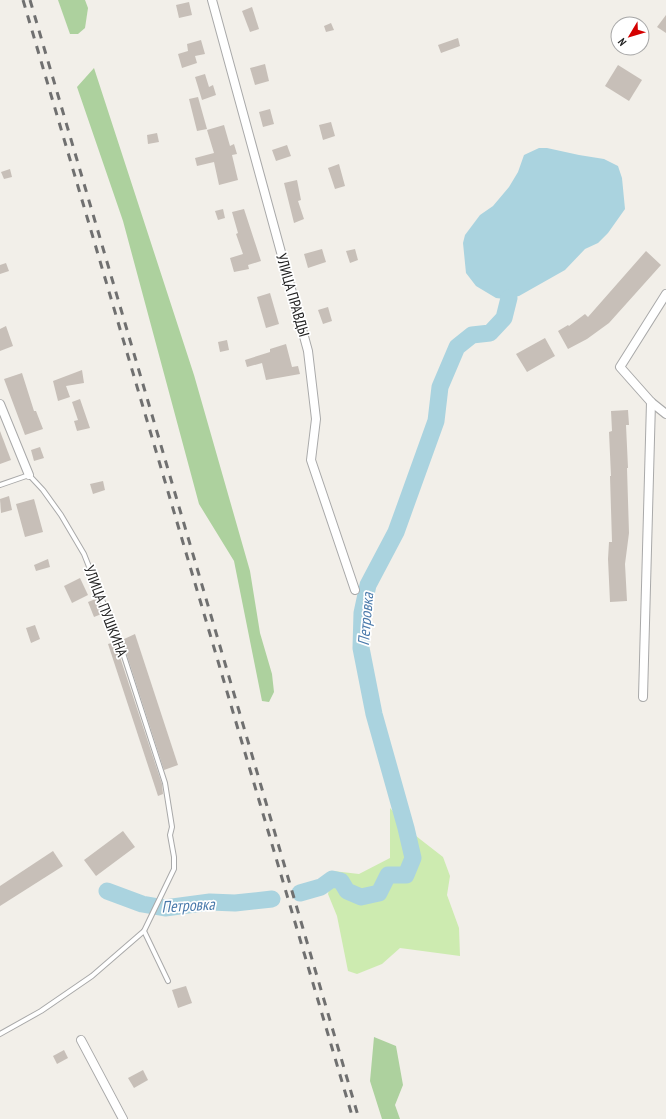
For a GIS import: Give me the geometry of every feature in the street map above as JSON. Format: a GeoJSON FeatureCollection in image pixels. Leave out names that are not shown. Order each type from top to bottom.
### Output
{"type":"FeatureCollection","features":[{"type":"Feature","properties":{"kind":"street","name":"УЛИЦА ПРАВДЫ"},"geometry":{"type":"LineString","coordinates":[[212,0],[308,351],[316,419],[311,460],[355,590]]}},
{"type":"Feature","properties":{"kind":"street"},"geometry":{"type":"LineString","coordinates":[[666,294],[620,368],[651,402],[666,414]]}},
{"type":"Feature","properties":{"kind":"street"},"geometry":{"type":"LineString","coordinates":[[643,697],[651,402]]}},
{"type":"Feature","properties":{"kind":"street","name":"УЛИЦА ПУШКИНА"},"geometry":{"type":"LineString","coordinates":[[0,404],[29,475]]}},
{"type":"Feature","properties":{"kind":"street"},"geometry":{"type":"LineString","coordinates":[[81,1040],[123,1119]]}},
{"type":"Feature","properties":{"kind":"lane"},"geometry":{"type":"LineString","coordinates":[[0,485],[29,475]]}},
{"type":"Feature","properties":{"kind":"lane","name":"УЛИЦА ПУШКИНА"},"geometry":{"type":"LineString","coordinates":[[29,475],[43,490],[61,515],[84,554],[122,650],[165,782],[172,827],[170,835],[174,857],[174,869],[144,931]]}},
{"type":"Feature","properties":{"kind":"lane"},"geometry":{"type":"LineString","coordinates":[[0,1034],[41,1011],[92,976],[144,931],[168,981]]}},
{"type":"Feature","properties":{"kind":"green space"},"geometry":{"type":"Polygon","coordinates":[[[58,0],[85,0],[88,8],[85,28],[78,34],[70,34],[58,0]]]}},
{"type":"Feature","properties":{"kind":"green space"},"geometry":{"type":"Polygon","coordinates":[[[94,68],[194,375],[250,571],[260,633],[272,674],[274,692],[269,702],[262,701],[234,561],[199,504],[123,221],[77,87],[94,68]]]}},
{"type":"Feature","properties":{"kind":"green space"},"geometry":{"type":"Polygon","coordinates":[[[390,808],[416,836],[443,857],[450,876],[447,895],[459,928],[460,956],[400,948],[382,964],[357,974],[348,971],[337,916],[328,894],[333,871],[359,874],[390,858],[390,808]]]}},
{"type":"Feature","properties":{"kind":"green space"},"geometry":{"type":"Polygon","coordinates":[[[374,1037],[396,1046],[403,1085],[395,1105],[400,1119],[382,1119],[370,1081],[374,1037]]]}},
{"type":"Feature","properties":{"kind":"water"},"geometry":{"type":"Polygon","coordinates":[[[539,148],[547,148],[604,159],[618,166],[622,178],[625,209],[608,233],[598,243],[585,249],[565,270],[519,296],[504,299],[496,298],[476,286],[466,273],[463,243],[465,235],[480,215],[493,206],[509,187],[518,172],[524,155],[539,148]]]}},
{"type":"Feature","properties":{"kind":"building"},"geometry":{"type":"Polygon","coordinates":[[[189,2],[192,15],[179,18],[176,5],[189,2]]]}},
{"type":"Feature","properties":{"kind":"building"},"geometry":{"type":"Polygon","coordinates":[[[252,7],[259,29],[250,32],[242,11],[252,7]]]}},
{"type":"Feature","properties":{"kind":"building"},"geometry":{"type":"Polygon","coordinates":[[[666,15],[666,33],[657,27],[666,15]]]}},
{"type":"Feature","properties":{"kind":"building"},"geometry":{"type":"Polygon","coordinates":[[[331,23],[334,30],[326,32],[324,26],[331,23]]]}},
{"type":"Feature","properties":{"kind":"building"},"geometry":{"type":"Polygon","coordinates":[[[458,38],[460,46],[441,53],[438,45],[458,38]]]}},
{"type":"Feature","properties":{"kind":"building"},"geometry":{"type":"Polygon","coordinates":[[[201,40],[205,54],[195,56],[197,63],[182,68],[178,54],[188,51],[187,44],[201,40]]]}},
{"type":"Feature","properties":{"kind":"building"},"geometry":{"type":"Polygon","coordinates":[[[265,64],[269,81],[255,85],[250,68],[265,64]]]}},
{"type":"Feature","properties":{"kind":"building"},"geometry":{"type":"Polygon","coordinates":[[[618,65],[642,80],[629,101],[605,86],[618,65]]]}},
{"type":"Feature","properties":{"kind":"building"},"geometry":{"type":"Polygon","coordinates":[[[205,74],[209,87],[213,85],[216,95],[202,100],[195,77],[205,74]]]}},
{"type":"Feature","properties":{"kind":"building"},"geometry":{"type":"Polygon","coordinates":[[[198,97],[207,129],[197,131],[189,99],[198,97]]]}},
{"type":"Feature","properties":{"kind":"building"},"geometry":{"type":"Polygon","coordinates":[[[270,109],[274,124],[263,127],[259,112],[270,109]]]}},
{"type":"Feature","properties":{"kind":"building"},"geometry":{"type":"Polygon","coordinates":[[[331,122],[335,136],[323,140],[319,125],[331,122]]]}},
{"type":"Feature","properties":{"kind":"building"},"geometry":{"type":"Polygon","coordinates":[[[224,125],[230,146],[234,144],[237,154],[232,155],[238,180],[219,185],[214,162],[197,166],[195,158],[214,153],[207,130],[224,125]]]}},
{"type":"Feature","properties":{"kind":"building"},"geometry":{"type":"Polygon","coordinates":[[[157,133],[159,142],[148,144],[147,135],[157,133]]]}},
{"type":"Feature","properties":{"kind":"building"},"geometry":{"type":"Polygon","coordinates":[[[287,145],[291,156],[276,161],[272,150],[287,145]]]}},
{"type":"Feature","properties":{"kind":"building"},"geometry":{"type":"Polygon","coordinates":[[[339,164],[345,186],[335,189],[328,168],[339,164]]]}},
{"type":"Feature","properties":{"kind":"building"},"geometry":{"type":"Polygon","coordinates":[[[10,169],[12,177],[4,179],[1,172],[10,169]]]}},
{"type":"Feature","properties":{"kind":"building"},"geometry":{"type":"Polygon","coordinates":[[[297,180],[301,200],[298,201],[304,219],[294,223],[284,183],[297,180]]]}},
{"type":"Feature","properties":{"kind":"building"},"geometry":{"type":"Polygon","coordinates":[[[223,209],[225,218],[218,220],[215,211],[223,209]]]}},
{"type":"Feature","properties":{"kind":"building"},"geometry":{"type":"Polygon","coordinates":[[[244,209],[261,261],[248,265],[249,269],[234,272],[230,258],[243,254],[236,234],[238,233],[232,212],[244,209]]]}},
{"type":"Feature","properties":{"kind":"building"},"geometry":{"type":"Polygon","coordinates":[[[322,249],[326,262],[308,268],[304,254],[322,249]]]}},
{"type":"Feature","properties":{"kind":"building"},"geometry":{"type":"Polygon","coordinates":[[[355,249],[358,260],[350,263],[346,251],[355,249]]]}},
{"type":"Feature","properties":{"kind":"building"},"geometry":{"type":"Polygon","coordinates":[[[646,251],[661,265],[609,323],[587,339],[568,349],[558,331],[568,325],[569,326],[585,314],[588,317],[646,251]]]}},
{"type":"Feature","properties":{"kind":"building"},"geometry":{"type":"Polygon","coordinates":[[[6,263],[9,271],[0,274],[0,265],[6,263]]]}},
{"type":"Feature","properties":{"kind":"building"},"geometry":{"type":"Polygon","coordinates":[[[270,293],[279,324],[266,328],[257,297],[270,293]]]}},
{"type":"Feature","properties":{"kind":"building"},"geometry":{"type":"Polygon","coordinates":[[[328,307],[332,321],[323,324],[318,310],[328,307]]]}},
{"type":"Feature","properties":{"kind":"building"},"geometry":{"type":"Polygon","coordinates":[[[6,326],[13,346],[0,351],[0,329],[6,326]]]}},
{"type":"Feature","properties":{"kind":"building"},"geometry":{"type":"Polygon","coordinates":[[[545,338],[555,356],[527,372],[516,354],[545,338]]]}},
{"type":"Feature","properties":{"kind":"building"},"geometry":{"type":"Polygon","coordinates":[[[227,340],[229,350],[220,352],[218,342],[227,340]]]}},
{"type":"Feature","properties":{"kind":"building"},"geometry":{"type":"Polygon","coordinates":[[[286,344],[292,367],[298,366],[300,374],[266,380],[262,363],[247,367],[245,360],[270,352],[270,349],[286,344]]]}},
{"type":"Feature","properties":{"kind":"building"},"geometry":{"type":"Polygon","coordinates":[[[82,370],[84,383],[66,386],[70,397],[58,401],[53,381],[82,370]]]}},
{"type":"Feature","properties":{"kind":"building"},"geometry":{"type":"Polygon","coordinates":[[[22,373],[34,411],[36,411],[43,429],[25,435],[4,379],[22,373]]]}},
{"type":"Feature","properties":{"kind":"building"},"geometry":{"type":"Polygon","coordinates":[[[80,399],[90,428],[77,431],[74,421],[78,420],[72,402],[80,399]]]}},
{"type":"Feature","properties":{"kind":"building"},"geometry":{"type":"Polygon","coordinates":[[[628,410],[629,425],[626,425],[629,533],[625,564],[627,601],[610,602],[608,559],[609,542],[612,542],[609,432],[612,431],[611,411],[628,410]]]}},
{"type":"Feature","properties":{"kind":"building"},"geometry":{"type":"Polygon","coordinates":[[[0,431],[11,460],[0,464],[0,431]]]}},
{"type":"Feature","properties":{"kind":"building"},"geometry":{"type":"Polygon","coordinates":[[[40,447],[44,458],[34,461],[31,450],[40,447]]]}},
{"type":"Feature","properties":{"kind":"building"},"geometry":{"type":"Polygon","coordinates":[[[103,481],[105,490],[93,494],[90,484],[103,481]]]}},
{"type":"Feature","properties":{"kind":"building"},"geometry":{"type":"Polygon","coordinates":[[[9,496],[12,510],[1,513],[0,499],[9,496]]]}},
{"type":"Feature","properties":{"kind":"building"},"geometry":{"type":"Polygon","coordinates":[[[34,499],[43,532],[25,537],[16,504],[34,499]]]}},
{"type":"Feature","properties":{"kind":"building"},"geometry":{"type":"Polygon","coordinates":[[[48,559],[50,567],[36,571],[34,565],[48,559]]]}},
{"type":"Feature","properties":{"kind":"building"},"geometry":{"type":"Polygon","coordinates":[[[80,578],[88,595],[72,603],[64,586],[80,578]]]}},
{"type":"Feature","properties":{"kind":"building"},"geometry":{"type":"Polygon","coordinates":[[[98,598],[104,613],[94,617],[88,602],[98,598]]]}},
{"type":"Feature","properties":{"kind":"building"},"geometry":{"type":"Polygon","coordinates":[[[35,625],[40,639],[31,643],[26,628],[35,625]]]}},
{"type":"Feature","properties":{"kind":"building"},"geometry":{"type":"Polygon","coordinates":[[[135,634],[178,765],[164,770],[122,640],[135,634]]]}},
{"type":"Feature","properties":{"kind":"building"},"geometry":{"type":"Polygon","coordinates":[[[115,642],[162,784],[163,794],[158,796],[108,644],[115,642]]]}},
{"type":"Feature","properties":{"kind":"building"},"geometry":{"type":"Polygon","coordinates":[[[123,831],[135,847],[96,876],[84,860],[123,831]]]}},
{"type":"Feature","properties":{"kind":"building"},"geometry":{"type":"Polygon","coordinates":[[[53,851],[63,866],[0,906],[0,886],[53,851]]]}},
{"type":"Feature","properties":{"kind":"building"},"geometry":{"type":"Polygon","coordinates":[[[186,986],[192,1003],[178,1008],[172,990],[186,986]]]}},
{"type":"Feature","properties":{"kind":"building"},"geometry":{"type":"Polygon","coordinates":[[[64,1050],[68,1058],[57,1064],[53,1056],[64,1050]]]}},
{"type":"Feature","properties":{"kind":"building"},"geometry":{"type":"Polygon","coordinates":[[[143,1070],[148,1080],[134,1088],[128,1078],[143,1070]]]}},
{"type":"Feature","properties":{"kind":"waterway","name":"Петровка"},"geometry":{"type":"LineString","coordinates":[[300,893],[321,887],[332,879],[341,881],[347,891],[361,897],[379,893],[388,875],[406,875],[413,858],[374,714],[361,648],[362,613],[368,585],[396,532],[436,421],[440,387],[457,347],[472,335],[490,333],[504,318],[509,298]]}},
{"type":"Feature","properties":{"kind":"waterway","name":"Петровка"},"geometry":{"type":"LineString","coordinates":[[107,891],[142,904],[165,908],[210,902],[235,903],[272,899]]}},
{"type":"Feature","properties":{"kind":"railway"},"geometry":{"type":"LineString","coordinates":[[23,0],[353,1119]]}},
{"type":"Feature","properties":{"kind":"railway"},"geometry":{"type":"LineString","coordinates":[[30,0],[359,1119]]}}]}
